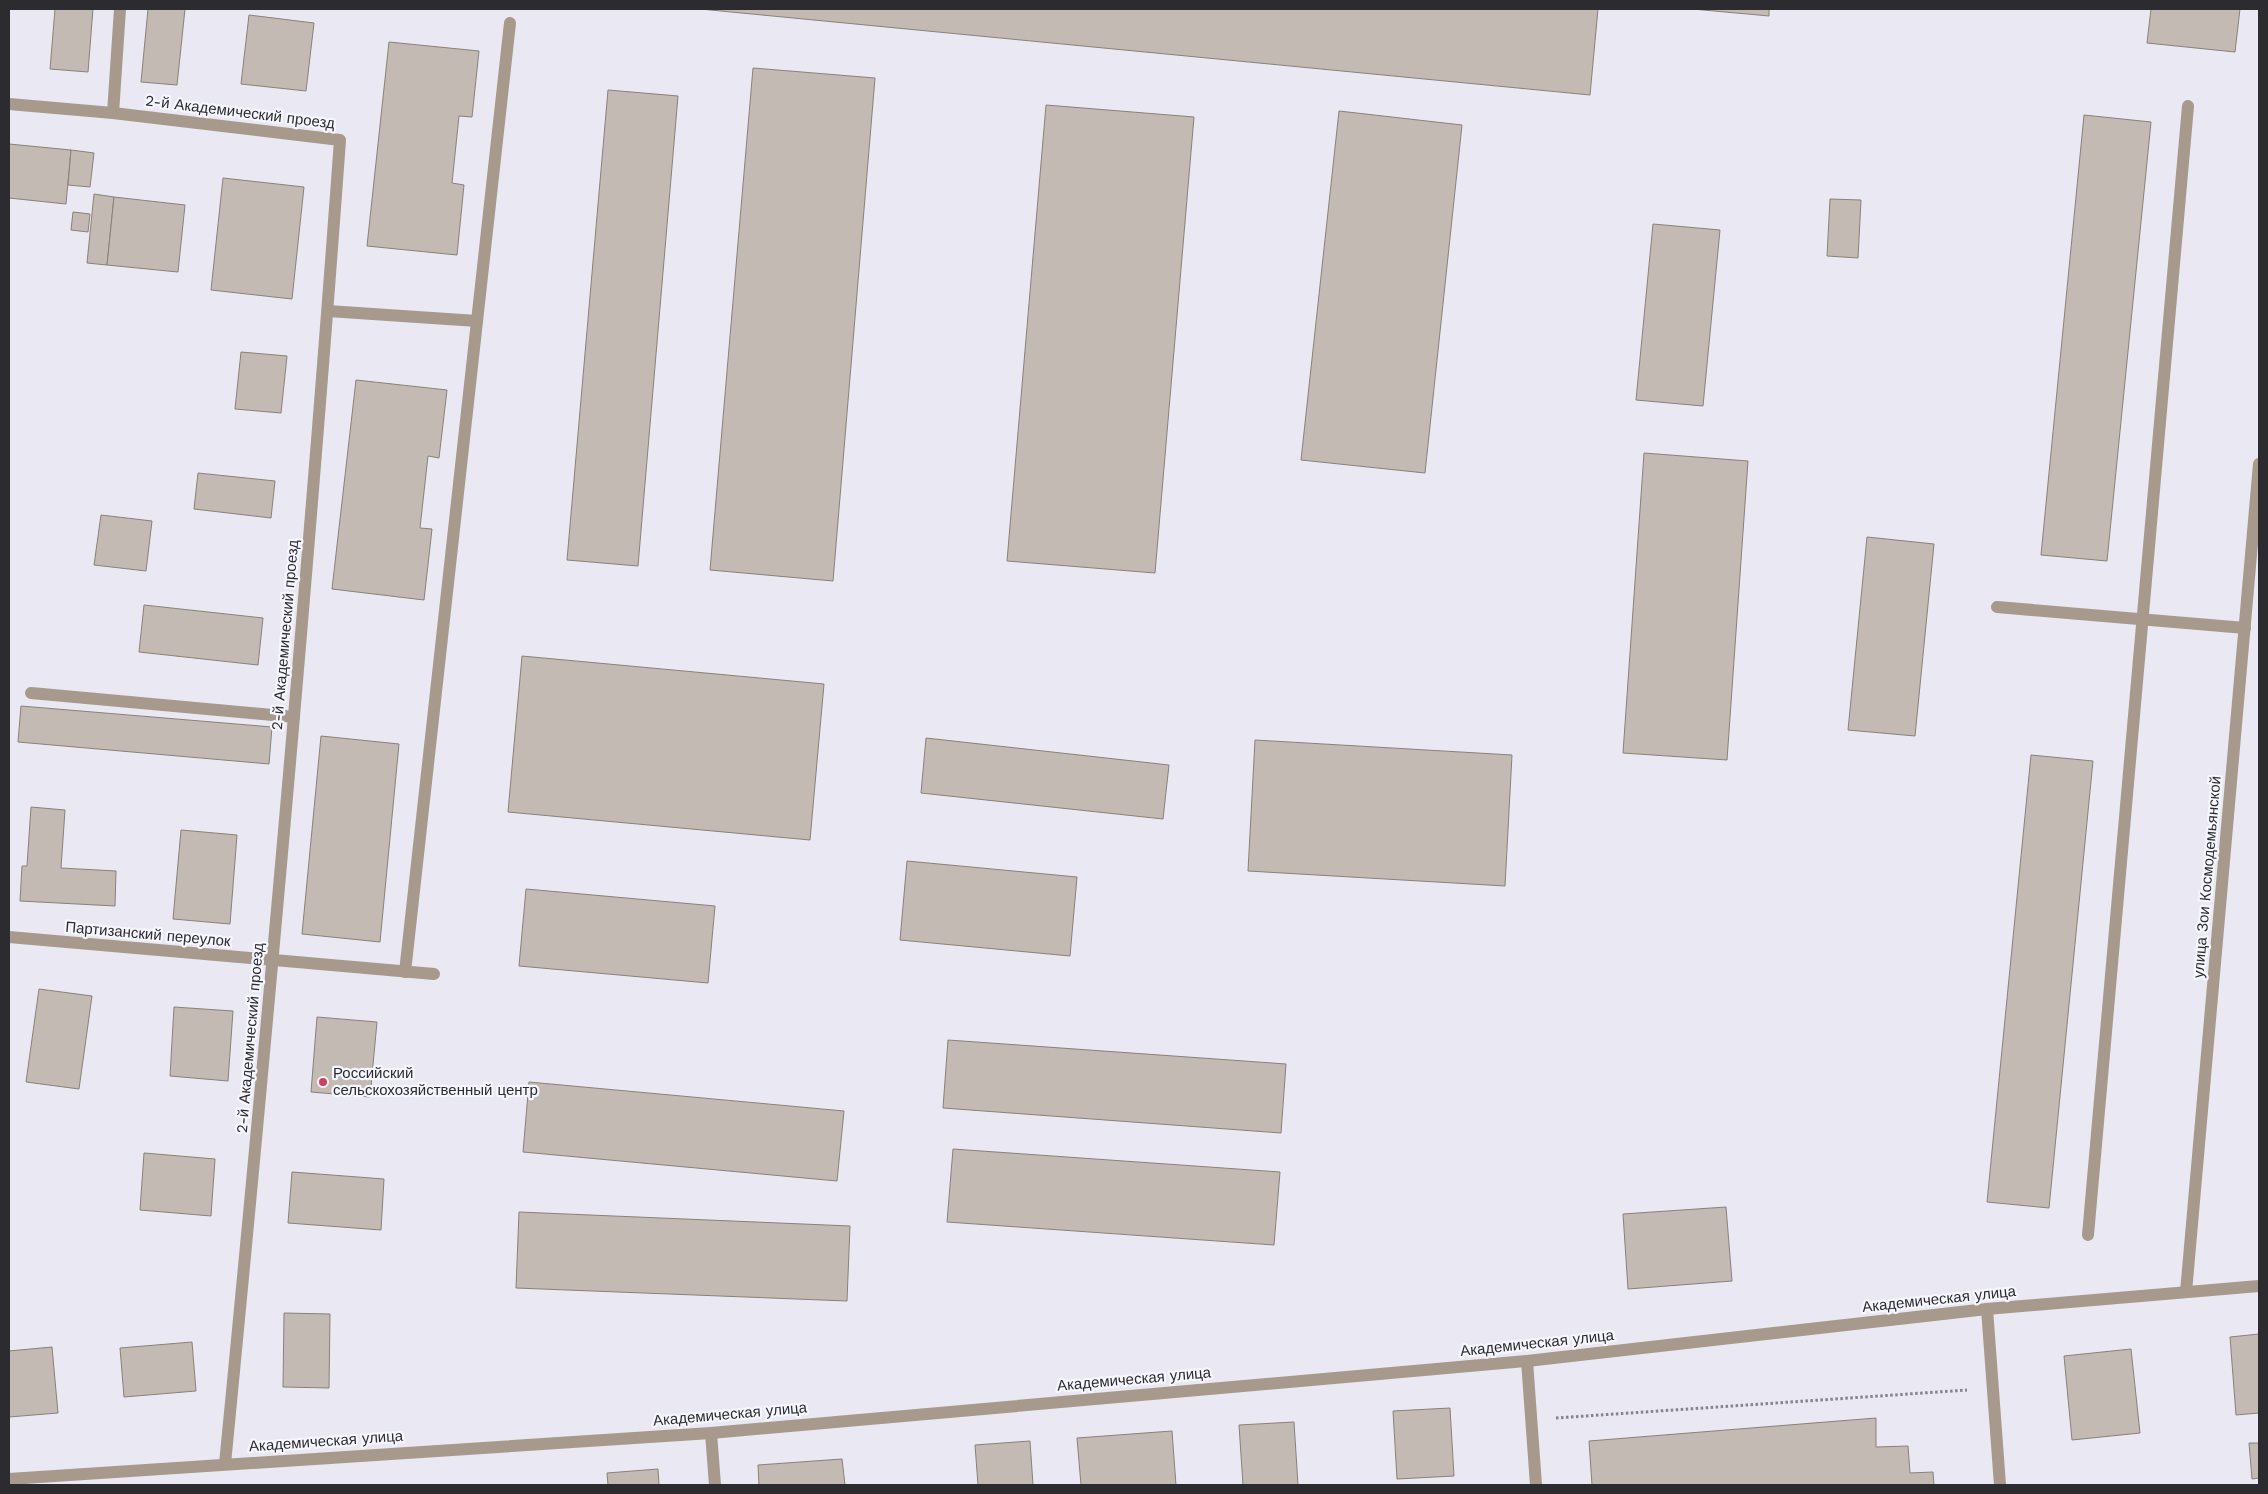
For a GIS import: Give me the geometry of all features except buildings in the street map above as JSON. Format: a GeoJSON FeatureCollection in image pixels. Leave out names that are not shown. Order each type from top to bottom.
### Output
{"type":"FeatureCollection","features":[{"type":"Feature","properties":{"kind":"street"},"geometry":{"type":"LineString","coordinates":[[113,113],[120,9]]}},
{"type":"Feature","properties":{"kind":"street"},"geometry":{"type":"LineString","coordinates":[[406,972],[510,23]]}},
{"type":"Feature","properties":{"kind":"street","name":"2-й Академический проезд"},"geometry":{"type":"LineString","coordinates":[[9,104],[113,113],[340,140],[328,311],[274,962],[225,1464]]}},
{"type":"Feature","properties":{"kind":"street"},"geometry":{"type":"LineString","coordinates":[[2088,1235],[2188,106]]}},
{"type":"Feature","properties":{"kind":"street"},"geometry":{"type":"LineString","coordinates":[[328,311],[477,321]]}},
{"type":"Feature","properties":{"kind":"street","name":"улица Зои Космодемьянской"},"geometry":{"type":"LineString","coordinates":[[2186,1292],[2259,464]]}},
{"type":"Feature","properties":{"kind":"street"},"geometry":{"type":"LineString","coordinates":[[1997,607],[2245,628]]}},
{"type":"Feature","properties":{"kind":"street"},"geometry":{"type":"LineString","coordinates":[[30,693],[294,717]]}},
{"type":"Feature","properties":{"kind":"street","name":"Партизанский переулок"},"geometry":{"type":"LineString","coordinates":[[9,937],[274,962],[434,974]]}},
{"type":"Feature","properties":{"kind":"street","name":"Академическая улица"},"geometry":{"type":"LineString","coordinates":[[9,1480],[75,1480],[225,1464],[711,1433],[1527,1361],[1987,1309],[2259,1286]]}},
{"type":"Feature","properties":{"kind":"street"},"geometry":{"type":"LineString","coordinates":[[1987,1309],[2000,1485]]}},
{"type":"Feature","properties":{"kind":"street"},"geometry":{"type":"LineString","coordinates":[[1527,1361],[1536,1485]]}},
{"type":"Feature","properties":{"kind":"street"},"geometry":{"type":"LineString","coordinates":[[711,1433],[715,1485]]}},
{"type":"Feature","properties":{"kind":"path"},"geometry":{"type":"LineString","coordinates":[[1531,1420],[1993,1389]]}},
{"type":"Feature","properties":{"kind":"place","name":"Российский сельскохозяйственный центр"},"geometry":{"type":"Point","coordinates":[323,1082]}}]}
